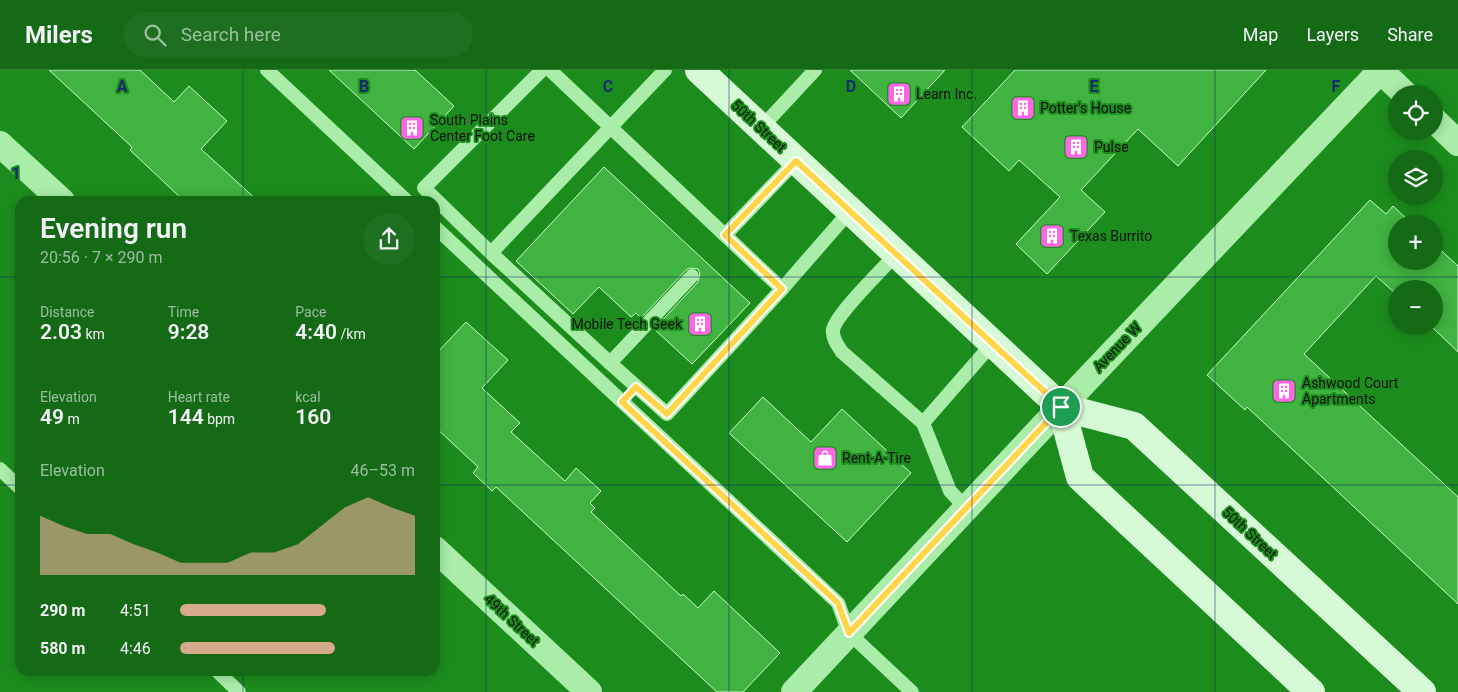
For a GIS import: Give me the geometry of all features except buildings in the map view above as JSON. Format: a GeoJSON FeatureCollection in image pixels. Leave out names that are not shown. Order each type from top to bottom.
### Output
{"type":"FeatureCollection","features":[{"type":"Feature","properties":{"kind":"main road","name":"50th Street"},"geometry":{"type":"LineString","coordinates":[[699,70],[1061,407],[1134,426],[1422,692]]}},
{"type":"Feature","properties":{"kind":"main road"},"geometry":{"type":"LineString","coordinates":[[1061,407],[1080,477],[1311,692]]}},
{"type":"Feature","properties":{"kind":"street"},"geometry":{"type":"LineString","coordinates":[[1380,70],[1396,85]]}},
{"type":"Feature","properties":{"kind":"street","name":"Avenue W"},"geometry":{"type":"LineString","coordinates":[[794,692],[1380,70]]}},
{"type":"Feature","properties":{"kind":"street"},"geometry":{"type":"LineString","coordinates":[[1443,129],[1458,143]]}},
{"type":"Feature","properties":{"kind":"street"},"geometry":{"type":"LineString","coordinates":[[0,144],[57,196]]}},
{"type":"Feature","properties":{"kind":"street","name":"49th Street"},"geometry":{"type":"LineString","coordinates":[[440,554],[589,692]]}},
{"type":"Feature","properties":{"kind":"lane"},"geometry":{"type":"LineString","coordinates":[[267,70],[403,196]]}},
{"type":"Feature","properties":{"kind":"lane"},"geometry":{"type":"LineString","coordinates":[[432,196],[424,188],[542,70]]}},
{"type":"Feature","properties":{"kind":"lane"},"geometry":{"type":"LineString","coordinates":[[550,70],[782,289]]}},
{"type":"Feature","properties":{"kind":"lane"},"geometry":{"type":"LineString","coordinates":[[491,253],[665,70]]}},
{"type":"Feature","properties":{"kind":"lane"},"geometry":{"type":"LineString","coordinates":[[761,128],[815,70]]}},
{"type":"Feature","properties":{"kind":"lane"},"geometry":{"type":"LineString","coordinates":[[725,235],[796,161]]}},
{"type":"Feature","properties":{"kind":"lane"},"geometry":{"type":"LineString","coordinates":[[440,204],[491,253],[667,414],[782,289],[850,211]]}},
{"type":"Feature","properties":{"kind":"lane"},"geometry":{"type":"LineString","coordinates":[[453,244],[466,229]]}},
{"type":"Feature","properties":{"kind":"lane"},"geometry":{"type":"LineString","coordinates":[[440,232],[838,603],[849,633],[912,692]]}},
{"type":"Feature","properties":{"kind":"lane"},"geometry":{"type":"LineString","coordinates":[[896,254],[840,316],[833,330],[835,340],[842,352],[923,423],[950,491],[966,508]]}},
{"type":"Feature","properties":{"kind":"lane"},"geometry":{"type":"LineString","coordinates":[[610,363],[692,276]]}},
{"type":"Feature","properties":{"kind":"lane"},"geometry":{"type":"LineString","coordinates":[[923,423],[992,344]]}},
{"type":"Feature","properties":{"kind":"lane"},"geometry":{"type":"LineString","coordinates":[[622,402],[636,387]]}},
{"type":"Feature","properties":{"kind":"lane"},"geometry":{"type":"LineString","coordinates":[[0,469],[15,483]]}},
{"type":"Feature","properties":{"kind":"lane"},"geometry":{"type":"LineString","coordinates":[[222,676],[239,692]]}},
{"type":"Feature","properties":{"kind":"place","name":"Learn Inc."},"geometry":{"type":"Point","coordinates":[899,94]}},
{"type":"Feature","properties":{"kind":"place","name":"Potter's House"},"geometry":{"type":"Point","coordinates":[1023,108]}},
{"type":"Feature","properties":{"kind":"place","name":"South Plains Center Foot Care"},"geometry":{"type":"Point","coordinates":[412,128]}},
{"type":"Feature","properties":{"kind":"place","name":"Pulse"},"geometry":{"type":"Point","coordinates":[1076,147]}},
{"type":"Feature","properties":{"kind":"place","name":"Texas Burrito"},"geometry":{"type":"Point","coordinates":[1052,236]}},
{"type":"Feature","properties":{"kind":"place","name":"Mobile Tech Geek"},"geometry":{"type":"Point","coordinates":[700,324]}},
{"type":"Feature","properties":{"kind":"place","name":"Ashwood Court Apartments"},"geometry":{"type":"Point","coordinates":[1284,391]}},
{"type":"Feature","properties":{"kind":"place","name":"Rent-A-Tire"},"geometry":{"type":"Point","coordinates":[825,458]}},
{"type":"Feature","properties":{"kind":"route"},"geometry":{"type":"LineString","coordinates":[[796,161],[1061,407],[849,633],[838,603],[622,402],[636,387],[667,414],[782,289],[725,235],[796,161]]}}]}
